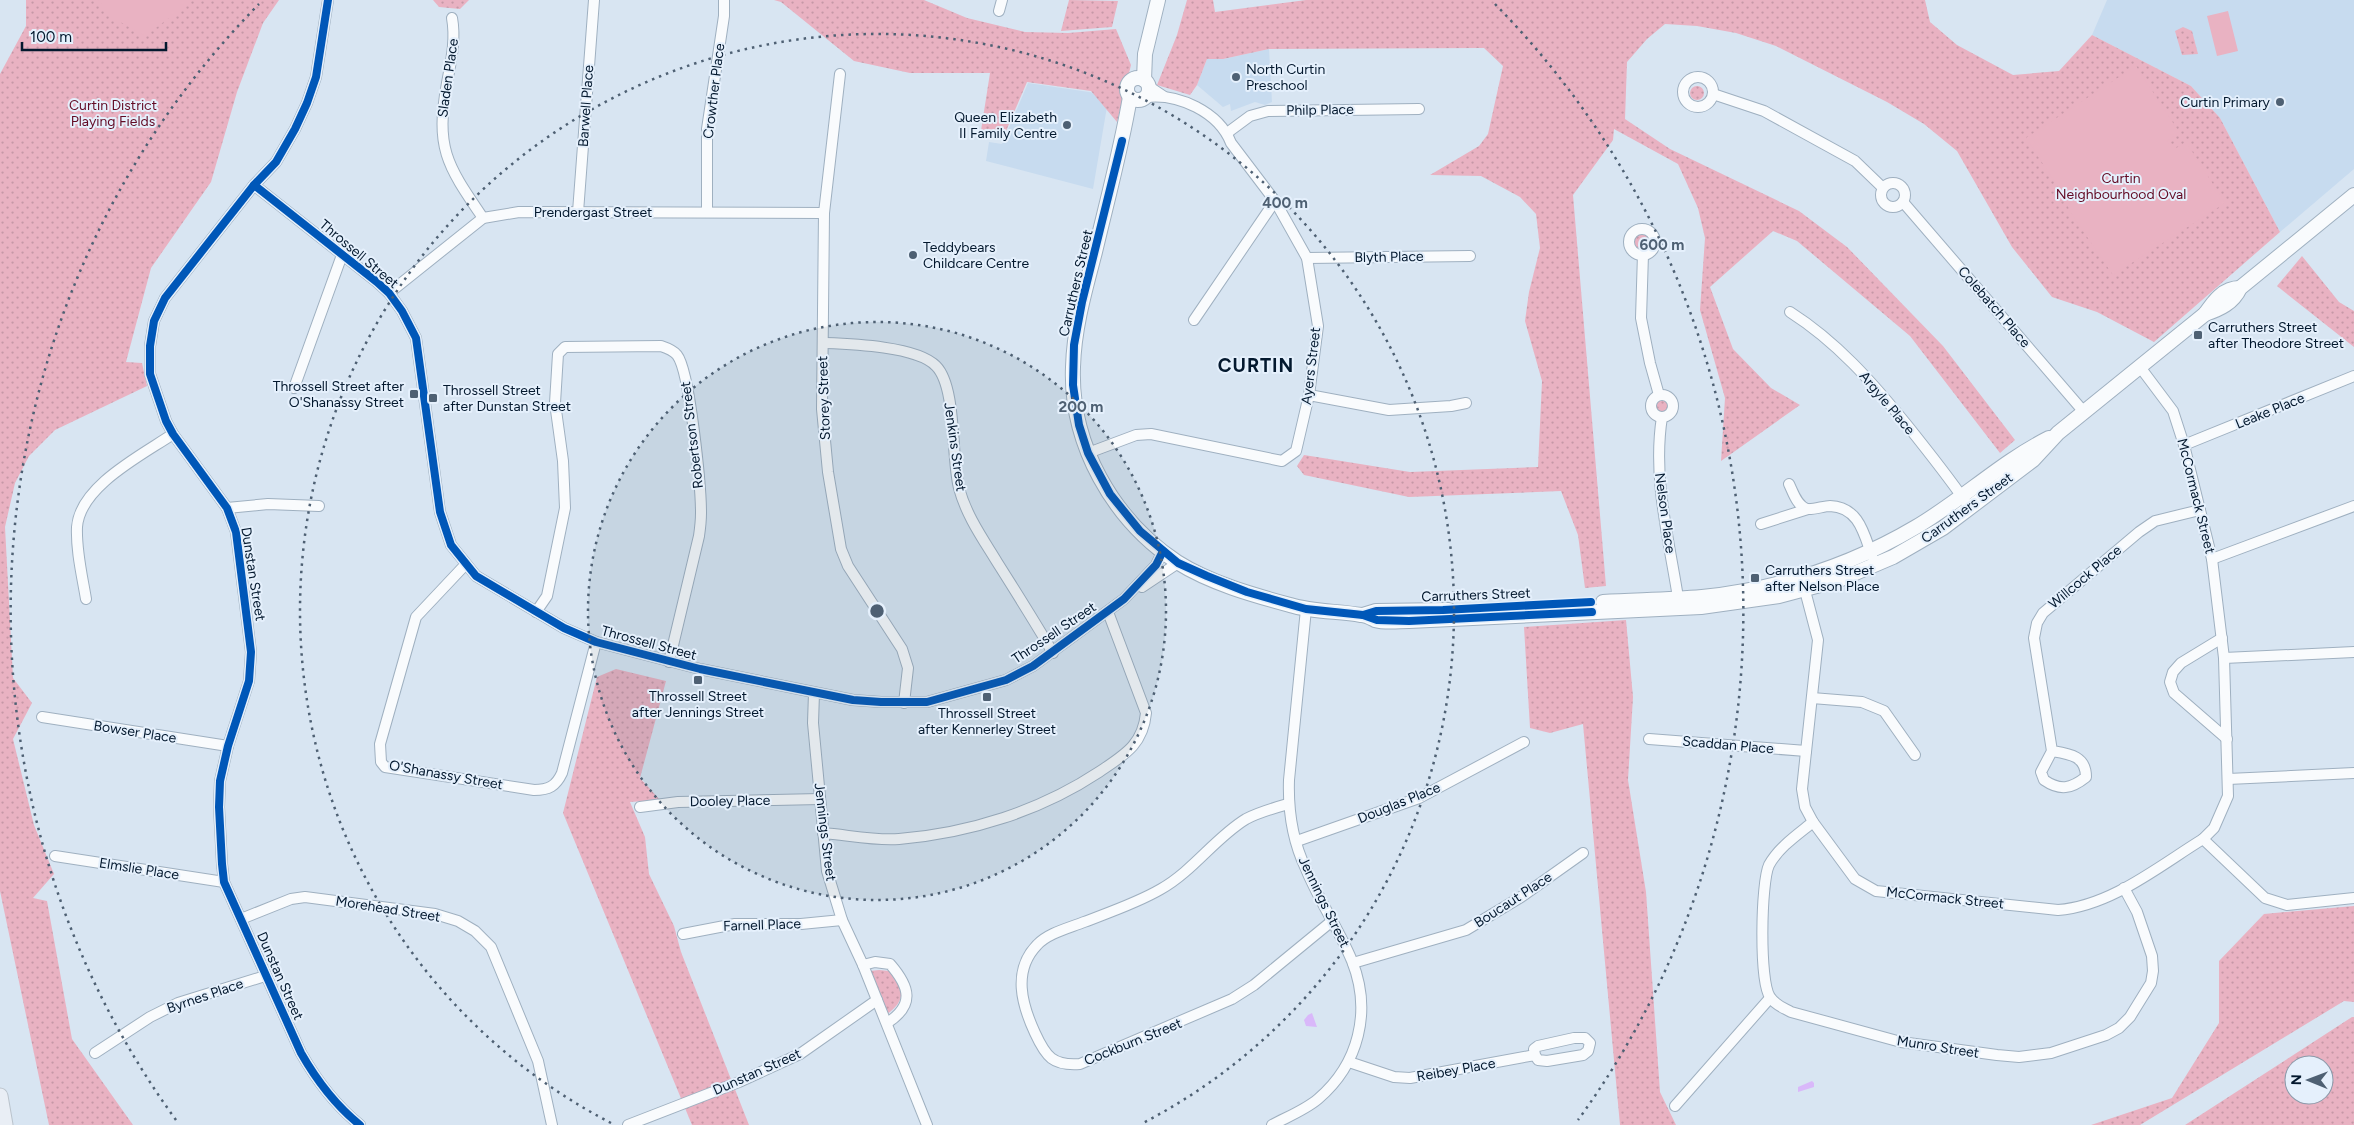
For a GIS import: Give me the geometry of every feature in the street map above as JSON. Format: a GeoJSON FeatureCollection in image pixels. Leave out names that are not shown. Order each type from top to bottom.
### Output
{"type":"FeatureCollection","features":[{"type":"Feature","properties":{"kind":"main road","name":"Carruthers Street"},"geometry":{"type":"LineString","coordinates":[[1158,0],[1144,54],[1140,90],[1122,141],[1082,302],[1074,345],[1075,403],[1088,453],[1099,475],[1125,515],[1163,551],[1178,563],[1248,592],[1306,609],[1363,615],[1376,611],[1679,603],[1722,605],[1803,584],[1929,538],[2033,460],[2058,433],[2205,314],[2220,295],[2231,288],[2240,288],[2354,196]]}},
{"type":"Feature","properties":{"kind":"main road","name":"Carruthers Street"},"geometry":{"type":"LineString","coordinates":[[1873,558],[2025,450],[2058,433]]}},
{"type":"Feature","properties":{"kind":"main road"},"geometry":{"type":"LineString","coordinates":[[0,1096],[5,1125]]}},
{"type":"Feature","properties":{"kind":"street","name":"Dunstan Street"},"geometry":{"type":"LineString","coordinates":[[328,0],[316,77],[307,104],[276,162],[254,185],[165,298],[154,322],[150,346],[150,374],[157,399],[173,434],[227,508],[236,532],[240,554],[251,652],[249,681],[228,746],[220,781],[219,807],[224,882],[266,976],[316,1078],[331,1098],[360,1125]]}},
{"type":"Feature","properties":{"kind":"street","name":"Barwell Place"},"geometry":{"type":"LineString","coordinates":[[578,212],[594,0]]}},
{"type":"Feature","properties":{"kind":"street","name":"Crowther Place"},"geometry":{"type":"LineString","coordinates":[[707,212],[707,129],[724,16],[724,0]]}},
{"type":"Feature","properties":{"kind":"street"},"geometry":{"type":"LineString","coordinates":[[999,12],[1002,0]]}},
{"type":"Feature","properties":{"kind":"street","name":"Sladen Place"},"geometry":{"type":"LineString","coordinates":[[452,18],[454,32],[453,52],[442,113],[441,135],[445,154],[484,218]]}},
{"type":"Feature","properties":{"kind":"street","name":"Storey Street"},"geometry":{"type":"LineString","coordinates":[[840,74],[824,213],[822,409],[824,436],[835,520],[841,549],[848,566],[902,649],[908,668],[904,703]]}},
{"type":"Feature","properties":{"kind":"street","name":"Ayers Street"},"geometry":{"type":"LineString","coordinates":[[1088,453],[1136,435],[1151,434],[1282,460],[1296,451],[1309,395],[1318,326],[1307,258],[1275,201],[1231,144],[1227,133],[1191,104],[1140,90]]}},
{"type":"Feature","properties":{"kind":"street"},"geometry":{"type":"LineString","coordinates":[[1713,94],[1772,115],[1855,161],[1882,188],[1881,197],[1888,207],[1897,207],[1903,202]]}},
{"type":"Feature","properties":{"kind":"street","name":"Philp Place"},"geometry":{"type":"LineString","coordinates":[[1227,133],[1250,116],[1268,111],[1419,109]]}},
{"type":"Feature","properties":{"kind":"street","name":"Colebatch Place"},"geometry":{"type":"LineString","coordinates":[[1882,188],[1889,183],[1901,186],[1905,194],[1903,202],[2084,412]]}},
{"type":"Feature","properties":{"kind":"street","name":"Throssell Street"},"geometry":{"type":"LineString","coordinates":[[254,185],[389,293],[402,311],[416,338],[440,512],[451,545],[465,565],[476,576],[536,612],[564,628],[596,642],[669,662],[853,700],[904,703],[927,702],[952,697],[996,683],[1032,667],[1108,612],[1124,598],[1156,565],[1163,551]]}},
{"type":"Feature","properties":{"kind":"street"},"geometry":{"type":"LineString","coordinates":[[1194,320],[1275,201]]}},
{"type":"Feature","properties":{"kind":"street","name":"Prendergast Street"},"geometry":{"type":"LineString","coordinates":[[389,293],[484,218],[519,212],[824,213]]}},
{"type":"Feature","properties":{"kind":"street","name":"Nelson Place"},"geometry":{"type":"LineString","coordinates":[[1643,254],[1641,318],[1659,395]]}},
{"type":"Feature","properties":{"kind":"street"},"geometry":{"type":"LineString","coordinates":[[294,388],[342,255]]}},
{"type":"Feature","properties":{"kind":"street","name":"Blyth Place"},"geometry":{"type":"LineString","coordinates":[[1307,258],[1470,256]]}},
{"type":"Feature","properties":{"kind":"street","name":"Argyle Place"},"geometry":{"type":"LineString","coordinates":[[1790,312],[1816,328],[1850,360],[1904,422],[1970,508]]}},
{"type":"Feature","properties":{"kind":"street","name":"Jenkins Street"},"geometry":{"type":"LineString","coordinates":[[823,343],[867,344],[889,348],[924,359],[936,366],[947,387],[959,488],[966,508],[977,530],[1053,652]]}},
{"type":"Feature","properties":{"kind":"street","name":"Robertson Street"},"geometry":{"type":"LineString","coordinates":[[536,612],[547,596],[565,508],[563,462],[556,403],[558,354],[565,347],[633,346],[668,348],[677,355],[684,368],[689,393],[701,515],[699,536],[669,662]]}},
{"type":"Feature","properties":{"kind":"street","name":"McCormack Street"},"geometry":{"type":"LineString","coordinates":[[1803,584],[1818,640],[1802,789],[1805,808],[1812,822],[1855,879],[1876,891],[2058,910],[2078,909],[2124,888],[2204,839],[2214,828],[2228,796],[2224,658],[2212,559],[2174,411],[2140,367]]}},
{"type":"Feature","properties":{"kind":"street","name":"Leake Place"},"geometry":{"type":"LineString","coordinates":[[2184,445],[2354,376]]}},
{"type":"Feature","properties":{"kind":"street"},"geometry":{"type":"LineString","coordinates":[[1309,395],[1389,410],[1451,406],[1466,403]]}},
{"type":"Feature","properties":{"kind":"street","name":"Nelson Place"},"geometry":{"type":"LineString","coordinates":[[1659,395],[1667,396],[1673,403],[1670,414],[1662,417],[1654,414],[1651,406],[1652,401],[1659,395]]}},
{"type":"Feature","properties":{"kind":"street","name":"Nelson Place"},"geometry":{"type":"LineString","coordinates":[[1662,417],[1658,445],[1658,472],[1679,603]]}},
{"type":"Feature","properties":{"kind":"street"},"geometry":{"type":"LineString","coordinates":[[86,599],[77,537],[79,516],[84,504],[92,493],[105,481],[173,434]]}},
{"type":"Feature","properties":{"kind":"street"},"geometry":{"type":"LineString","coordinates":[[1789,484],[1799,503],[1808,509]]}},
{"type":"Feature","properties":{"kind":"street"},"geometry":{"type":"LineString","coordinates":[[227,508],[268,504],[318,506]]}},
{"type":"Feature","properties":{"kind":"street"},"geometry":{"type":"LineString","coordinates":[[1761,524],[1808,509],[1834,506],[1849,511],[1863,530],[1873,558]]}},
{"type":"Feature","properties":{"kind":"street"},"geometry":{"type":"LineString","coordinates":[[2212,559],[2354,506]]}},
{"type":"Feature","properties":{"kind":"street","name":"Willcock Place"},"geometry":{"type":"LineString","coordinates":[[2052,751],[2034,638],[2037,624],[2043,613],[2058,598],[2155,521],[2200,510]]}},
{"type":"Feature","properties":{"kind":"street","name":"Throssell Street"},"geometry":{"type":"LineString","coordinates":[[1124,598],[1178,563]]}},
{"type":"Feature","properties":{"kind":"street","name":"O'Shanassy Street"},"geometry":{"type":"LineString","coordinates":[[465,565],[416,617],[380,744],[379,753],[381,762],[385,767],[534,790],[551,788],[558,782],[562,773],[596,642]]}},
{"type":"Feature","properties":{"kind":"street","name":"Jennings Street"},"geometry":{"type":"LineString","coordinates":[[1272,1125],[1317,1100],[1332,1085],[1349,1062],[1358,1042],[1361,1017],[1359,985],[1353,963],[1305,868],[1288,804],[1306,609]]}},
{"type":"Feature","properties":{"kind":"street"},"geometry":{"type":"LineString","coordinates":[[823,833],[896,839],[963,829],[1035,808],[1068,792],[1124,755],[1136,744],[1145,728],[1146,713],[1108,612]]}},
{"type":"Feature","properties":{"kind":"street"},"geometry":{"type":"LineString","coordinates":[[2222,638],[2181,663],[2173,672],[2170,682],[2174,694],[2227,739]]}},
{"type":"Feature","properties":{"kind":"street"},"geometry":{"type":"LineString","coordinates":[[2224,658],[2354,652]]}},
{"type":"Feature","properties":{"kind":"street","name":"Jennings Street"},"geometry":{"type":"LineString","coordinates":[[814,692],[813,722],[827,871],[842,920],[863,964],[927,1125]]}},
{"type":"Feature","properties":{"kind":"street"},"geometry":{"type":"LineString","coordinates":[[1812,698],[1862,702],[1884,711],[1914,755]]}},
{"type":"Feature","properties":{"kind":"street","name":"Bowser Place"},"geometry":{"type":"LineString","coordinates":[[42,717],[228,746]]}},
{"type":"Feature","properties":{"kind":"street","name":"Scaddan Place"},"geometry":{"type":"LineString","coordinates":[[1649,739],[1806,751]]}},
{"type":"Feature","properties":{"kind":"street","name":"Douglas Place"},"geometry":{"type":"LineString","coordinates":[[1297,841],[1420,798],[1524,742]]}},
{"type":"Feature","properties":{"kind":"street"},"geometry":{"type":"LineString","coordinates":[[2052,751],[2079,758],[2086,767],[2086,778],[2070,788],[2060,788],[2044,780],[2041,772],[2052,751]]}},
{"type":"Feature","properties":{"kind":"street"},"geometry":{"type":"LineString","coordinates":[[2228,779],[2354,773]]}},
{"type":"Feature","properties":{"kind":"street","name":"Dooley Place"},"geometry":{"type":"LineString","coordinates":[[640,807],[678,802],[820,799]]}},
{"type":"Feature","properties":{"kind":"street","name":"Cockburn Street"},"geometry":{"type":"LineString","coordinates":[[1288,804],[1244,820],[1195,864],[1162,889],[1124,907],[1049,936],[1037,945],[1022,974],[1020,992],[1025,1011],[1042,1049],[1052,1059],[1058,1064],[1080,1064],[1232,999],[1254,985],[1332,921]]}},
{"type":"Feature","properties":{"kind":"street"},"geometry":{"type":"LineString","coordinates":[[1675,1106],[1770,998],[1763,974],[1764,882],[1769,866],[1781,849],[1812,822]]}},
{"type":"Feature","properties":{"kind":"street"},"geometry":{"type":"LineString","coordinates":[[2204,839],[2265,898],[2288,905],[2354,898]]}},
{"type":"Feature","properties":{"kind":"street","name":"Boucaut Place"},"geometry":{"type":"LineString","coordinates":[[1353,963],[1466,930],[1521,897],[1583,853]]}},
{"type":"Feature","properties":{"kind":"street","name":"Elmslie Place"},"geometry":{"type":"LineString","coordinates":[[54,856],[224,882]]}},
{"type":"Feature","properties":{"kind":"street","name":"Munro Street"},"geometry":{"type":"LineString","coordinates":[[1770,998],[1791,1012],[1925,1047],[2019,1057],[2050,1053],[2119,1028],[2130,1017],[2150,984],[2153,971],[2152,956],[2137,912],[2124,888]]}},
{"type":"Feature","properties":{"kind":"street","name":"Morehead Street"},"geometry":{"type":"LineString","coordinates":[[241,919],[291,899],[305,897],[435,914],[458,921],[476,931],[491,947],[538,1061],[552,1125]]}},
{"type":"Feature","properties":{"kind":"street","name":"Farnell Place"},"geometry":{"type":"LineString","coordinates":[[683,934],[735,924],[801,924],[842,920]]}},
{"type":"Feature","properties":{"kind":"street"},"geometry":{"type":"LineString","coordinates":[[863,964],[875,962],[890,964],[901,976],[906,992],[906,1004],[900,1015],[886,1023]]}},
{"type":"Feature","properties":{"kind":"street","name":"Byrnes Place"},"geometry":{"type":"LineString","coordinates":[[95,1053],[150,1017],[178,1003],[266,976]]}},
{"type":"Feature","properties":{"kind":"street","name":"Dunstan Street"},"geometry":{"type":"LineString","coordinates":[[628,1125],[739,1082],[800,1054],[877,1000]]}},
{"type":"Feature","properties":{"kind":"street","name":"Reibey Place"},"geometry":{"type":"LineString","coordinates":[[1574,1038],[1584,1038],[1590,1044],[1588,1052],[1583,1055],[1547,1061],[1538,1060],[1535,1055],[1534,1049],[1538,1046],[1574,1038]]}},
{"type":"Feature","properties":{"kind":"street","name":"Reibey Place"},"geometry":{"type":"LineString","coordinates":[[1349,1062],[1394,1077],[1410,1078],[1535,1055]]}},
{"type":"Feature","properties":{"kind":"shaded area","name":"Curtin Primary"},"geometry":{"type":"Polygon","coordinates":[[[2107,0],[2354,0],[2354,169],[2280,232],[2220,118],[2191,86],[2092,35],[2107,0]]]}},
{"type":"Feature","properties":{"kind":"shaded area","name":"North Curtin Preschool"},"geometry":{"type":"Polygon","coordinates":[[[1269,49],[1272,102],[1265,105],[1255,102],[1231,111],[1230,104],[1223,107],[1197,85],[1207,59],[1223,59],[1269,49]]]}},
{"type":"Feature","properties":{"kind":"shaded area"},"geometry":{"type":"Polygon","coordinates":[[[1028,83],[1109,95],[1093,189],[986,161],[989,142],[1002,144],[1028,83]]]}},
{"type":"Feature","properties":{"kind":"shaded area"},"geometry":{"type":"Polygon","coordinates":[[[1312,1013],[1317,1027],[1306,1026],[1304,1020],[1312,1013]]]}},
{"type":"Feature","properties":{"kind":"shaded area"},"geometry":{"type":"Polygon","coordinates":[[[1812,1081],[1814,1087],[1798,1092],[1798,1087],[1812,1081]]]}},
{"type":"Feature","properties":{"kind":"green space","name":"Curtin District Playing Fields"},"geometry":{"type":"Polygon","coordinates":[[[26,0],[279,0],[263,23],[237,92],[211,182],[151,268],[126,362],[142,363],[147,386],[55,430],[29,456],[15,483],[5,527],[13,678],[32,703],[13,739],[34,825],[54,874],[33,898],[47,901],[72,1039],[133,1125],[49,1125],[0,891],[0,74],[26,26],[26,0]]]}},
{"type":"Feature","properties":{"kind":"green space"},"geometry":{"type":"Polygon","coordinates":[[[98,0],[193,0],[145,36],[115,19],[98,0]]]}},
{"type":"Feature","properties":{"kind":"green space"},"geometry":{"type":"Polygon","coordinates":[[[433,0],[469,0],[460,9],[439,7],[433,0]]]}},
{"type":"Feature","properties":{"kind":"green space"},"geometry":{"type":"Polygon","coordinates":[[[774,0],[924,0],[967,18],[1025,32],[1068,33],[1116,29],[1131,65],[1117,122],[1091,91],[1027,82],[1003,138],[980,137],[990,73],[910,73],[854,61],[781,2],[774,0]]]}},
{"type":"Feature","properties":{"kind":"green space"},"geometry":{"type":"Polygon","coordinates":[[[1069,0],[1118,1],[1112,27],[1061,31],[1069,0]]]}},
{"type":"Feature","properties":{"kind":"green space","name":"Curtin Neighbourhood Oval"},"geometry":{"type":"Polygon","coordinates":[[[1187,0],[1213,0],[1215,12],[1306,0],[1925,0],[1930,22],[1957,45],[2013,75],[2059,71],[2092,35],[2191,86],[2220,118],[2280,232],[2154,342],[2097,312],[2052,297],[2012,247],[1957,151],[1924,124],[1887,102],[1776,46],[1736,33],[1697,26],[1665,24],[1647,39],[1627,62],[1625,119],[1670,149],[1799,211],[1847,247],[1943,346],[2015,440],[2000,453],[1910,336],[1797,241],[1773,231],[1710,287],[1733,349],[1771,388],[1800,405],[1721,461],[1725,398],[1700,310],[1705,238],[1698,208],[1678,164],[1614,129],[1613,140],[1573,195],[1606,586],[1585,588],[1578,535],[1561,491],[1409,497],[1304,475],[1297,466],[1304,455],[1410,472],[1538,467],[1542,381],[1525,321],[1529,292],[1540,248],[1536,214],[1520,197],[1481,176],[1430,175],[1479,146],[1488,134],[1503,66],[1484,48],[1269,49],[1223,59],[1207,59],[1197,85],[1190,95],[1157,85],[1177,35],[1187,0]]]}},
{"type":"Feature","properties":{"kind":"green space"},"geometry":{"type":"Polygon","coordinates":[[[2228,11],[2238,51],[2217,56],[2207,16],[2228,11]]]}},
{"type":"Feature","properties":{"kind":"green space"},"geometry":{"type":"Polygon","coordinates":[[[2183,27],[2192,31],[2198,54],[2182,55],[2175,31],[2183,27]]]}},
{"type":"Feature","properties":{"kind":"green space","name":"Curtin Neighbourhood Oval"},"geometry":{"type":"Polygon","coordinates":[[[2136,66],[2179,132],[2167,141],[2173,150],[2186,142],[2225,203],[2113,275],[2071,213],[2062,193],[2026,138],[2136,66]]]}},
{"type":"Feature","properties":{"kind":"green space"},"geometry":{"type":"Polygon","coordinates":[[[1697,86],[1702,88],[1704,93],[1702,98],[1697,100],[1692,98],[1690,93],[1692,88],[1697,86]]]}},
{"type":"Feature","properties":{"kind":"green space"},"geometry":{"type":"Polygon","coordinates":[[[1642,233],[1648,235],[1650,241],[1648,247],[1642,249],[1636,247],[1634,241],[1636,235],[1642,233]]]}},
{"type":"Feature","properties":{"kind":"green space"},"geometry":{"type":"Polygon","coordinates":[[[2302,256],[2339,302],[2354,311],[2354,347],[2277,286],[2302,256]]]}},
{"type":"Feature","properties":{"kind":"green space"},"geometry":{"type":"Polygon","coordinates":[[[1659,398],[1665,398],[1670,403],[1668,412],[1659,414],[1654,409],[1654,403],[1659,398]]]}},
{"type":"Feature","properties":{"kind":"green space"},"geometry":{"type":"Polygon","coordinates":[[[1626,620],[1633,697],[1628,780],[1646,892],[1660,1092],[1676,1125],[1620,1125],[1583,724],[1550,733],[1530,728],[1524,627],[1626,620]]]}},
{"type":"Feature","properties":{"kind":"green space"},"geometry":{"type":"Polygon","coordinates":[[[616,669],[666,681],[640,778],[660,800],[630,802],[645,837],[649,874],[674,926],[681,952],[749,1125],[692,1125],[563,813],[597,677],[616,669]]]}},
{"type":"Feature","properties":{"kind":"green space"},"geometry":{"type":"Polygon","coordinates":[[[2354,906],[2354,1002],[2344,1001],[2140,1125],[2091,1125],[2172,1098],[2219,1023],[2219,961],[2264,914],[2354,906]]]}},
{"type":"Feature","properties":{"kind":"green space"},"geometry":{"type":"Polygon","coordinates":[[[870,971],[889,971],[898,982],[901,993],[898,1004],[887,1014],[870,971]]]}},
{"type":"Feature","properties":{"kind":"green space"},"geometry":{"type":"Polygon","coordinates":[[[2352,1017],[2354,1017],[2354,1125],[2185,1125],[2284,1061],[2284,1105],[2334,1105],[2334,1055],[2293,1055],[2352,1017]]]}},
{"type":"Feature","properties":{"kind":"cycle path"},"geometry":{"type":"LineString","coordinates":[[328,0],[316,77],[295,129],[276,162],[254,185],[165,298],[154,321],[150,346],[150,374],[166,421],[173,434],[227,508],[236,532],[251,652],[249,681],[228,746],[220,781],[219,807],[224,882],[301,1053],[327,1092],[360,1125]]}},
{"type":"Feature","properties":{"kind":"cycle path"},"geometry":{"type":"LineString","coordinates":[[1122,141],[1082,302],[1074,345],[1073,385],[1079,425],[1088,453],[1110,494],[1140,531],[1178,563],[1247,592],[1306,609],[1363,615],[1377,620],[1409,621],[1592,612]]}},
{"type":"Feature","properties":{"kind":"cycle path"},"geometry":{"type":"LineString","coordinates":[[254,185],[377,282],[389,293],[402,311],[416,338],[440,512],[451,545],[476,576],[564,628],[596,642],[700,669],[853,700],[927,702],[1006,680],[1033,666],[1124,599],[1156,565],[1163,551]]}},
{"type":"Feature","properties":{"kind":"cycle path"},"geometry":{"type":"LineString","coordinates":[[1363,615],[1376,611],[1443,610],[1591,602]]}},
{"type":"Feature","properties":{"kind":"place","name":"North Curtin Preschool"},"geometry":{"type":"Point","coordinates":[1236,77]}},
{"type":"Feature","properties":{"kind":"place","name":"Curtin Primary"},"geometry":{"type":"Point","coordinates":[2280,102]}},
{"type":"Feature","properties":{"kind":"place","name":"Queen Elizabeth II Family Centre"},"geometry":{"type":"Point","coordinates":[1067,125]}},
{"type":"Feature","properties":{"kind":"place","name":"Teddybears Childcare Centre"},"geometry":{"type":"Point","coordinates":[913,255]}},
{"type":"Feature","properties":{"kind":"place","name":"Carruthers Street after Theodore Street"},"geometry":{"type":"Point","coordinates":[2198,335]}},
{"type":"Feature","properties":{"kind":"place","name":"Throssell Street after O'Shanassy Street"},"geometry":{"type":"Point","coordinates":[414,394]}},
{"type":"Feature","properties":{"kind":"place","name":"Throssell Street after Dunstan Street"},"geometry":{"type":"Point","coordinates":[433,398]}},
{"type":"Feature","properties":{"kind":"place","name":"Carruthers Street after Nelson Place"},"geometry":{"type":"Point","coordinates":[1755,578]}},
{"type":"Feature","properties":{"kind":"place","name":"Throssell Street after Jennings Street"},"geometry":{"type":"Point","coordinates":[698,680]}},
{"type":"Feature","properties":{"kind":"place","name":"Throssell Street after Kennerley Street"},"geometry":{"type":"Point","coordinates":[987,697]}},
{"type":"Feature","properties":{"kind":"district","name":"CURTIN"},"geometry":{"type":"Point","coordinates":[1256,365]}}]}
